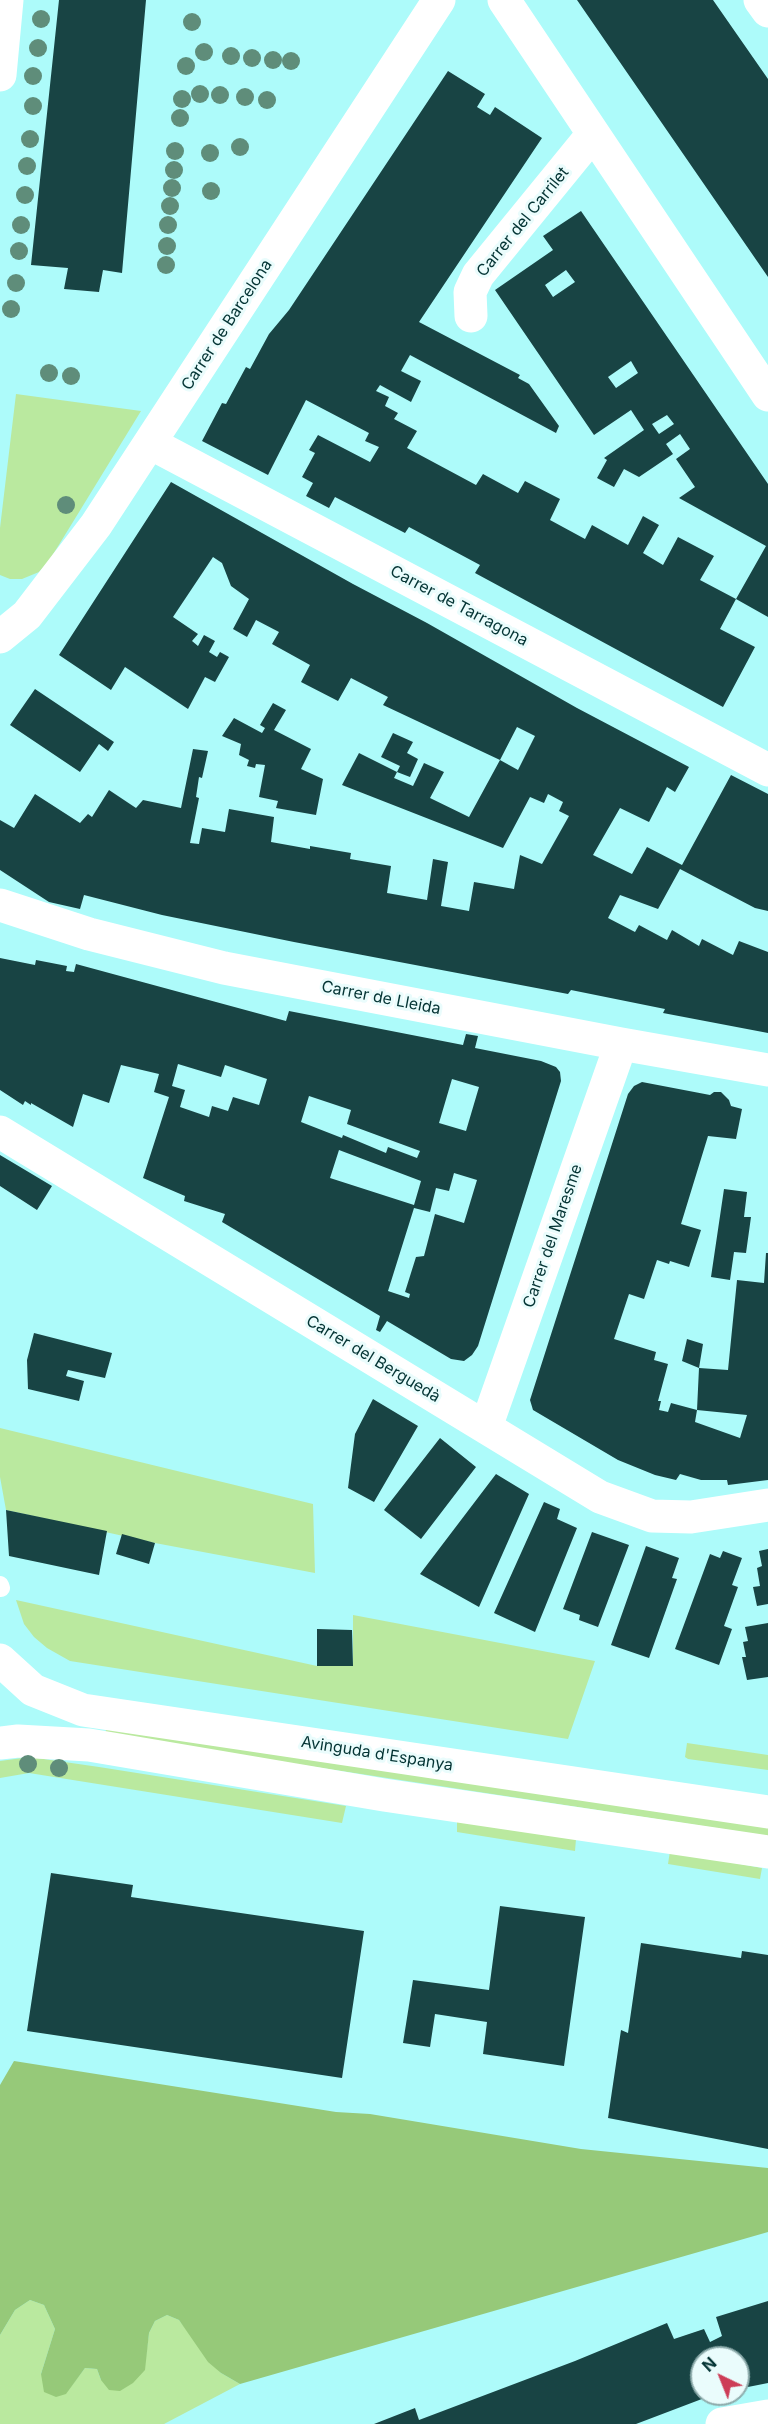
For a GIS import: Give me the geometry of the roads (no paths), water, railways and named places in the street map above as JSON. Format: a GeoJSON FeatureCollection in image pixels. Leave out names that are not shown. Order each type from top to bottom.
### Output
{"type":"FeatureCollection","features":[{"type":"Feature","properties":{"kind":"street"},"geometry":{"type":"LineString","coordinates":[[0,75],[7,0]]}},
{"type":"Feature","properties":{"kind":"street","name":"Carrer de Barcelona"},"geometry":{"type":"LineString","coordinates":[[0,638],[27,615],[96,525],[439,0]]}},
{"type":"Feature","properties":{"kind":"street"},"geometry":{"type":"LineString","coordinates":[[504,0],[768,395]]}},
{"type":"Feature","properties":{"kind":"street"},"geometry":{"type":"LineString","coordinates":[[760,0],[768,11]]}},
{"type":"Feature","properties":{"kind":"street","name":"Carrer del Carrilet"},"geometry":{"type":"LineString","coordinates":[[471,316],[470,292],[478,275],[593,134]]}},
{"type":"Feature","properties":{"kind":"street","name":"Carrer de Tarragona"},"geometry":{"type":"LineString","coordinates":[[150,443],[768,770]]}},
{"type":"Feature","properties":{"kind":"street","name":"Carrer de Lleida"},"geometry":{"type":"LineString","coordinates":[[0,905],[89,934],[224,968],[768,1070]]}},
{"type":"Feature","properties":{"kind":"street","name":"Carrer del Maresme"},"geometry":{"type":"LineString","coordinates":[[486,1427],[621,1044]]}},
{"type":"Feature","properties":{"kind":"street","name":"Carrer del Berguedà"},"geometry":{"type":"LineString","coordinates":[[0,1132],[600,1497],[652,1516],[691,1517],[768,1505]]}},
{"type":"Feature","properties":{"kind":"street","name":"Avinguda d'Espanya"},"geometry":{"type":"LineString","coordinates":[[0,1660],[33,1690],[83,1710],[768,1812]]}},
{"type":"Feature","properties":{"kind":"street"},"geometry":{"type":"LineString","coordinates":[[0,1743],[18,1741],[89,1744],[384,1795],[768,1852]]}},
{"type":"Feature","properties":{"kind":"street"},"geometry":{"type":"LineString","coordinates":[[722,2424],[768,2416]]}}]}
